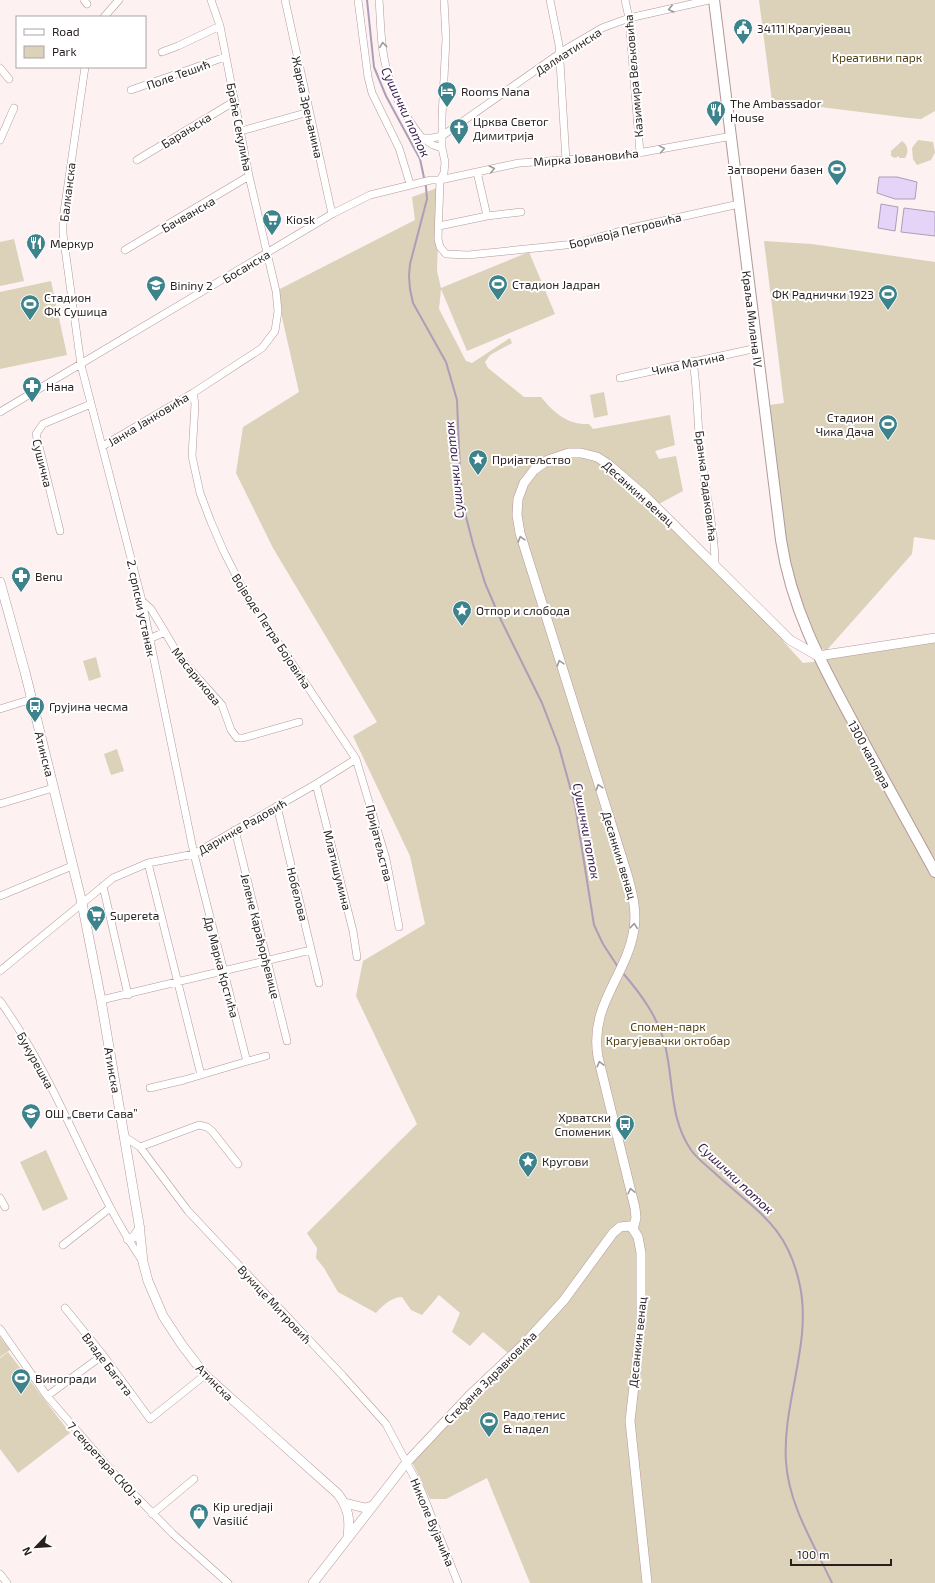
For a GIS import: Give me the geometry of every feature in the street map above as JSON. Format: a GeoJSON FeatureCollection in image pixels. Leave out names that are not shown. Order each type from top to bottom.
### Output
{"type":"FeatureCollection","features":[{"type":"Feature","properties":{"kind":"main road","name":"Краља Милана IV"},"geometry":{"type":"LineString","coordinates":[[714,0],[782,550],[792,594],[807,634]]}},
{"type":"Feature","properties":{"kind":"main road","name":"1300 каплара"},"geometry":{"type":"LineString","coordinates":[[807,634],[935,872]]}},
{"type":"Feature","properties":{"kind":"street"},"geometry":{"type":"LineString","coordinates":[[105,16],[119,0]]}},
{"type":"Feature","properties":{"kind":"street","name":"Браће Секулића"},"geometry":{"type":"LineString","coordinates":[[212,0],[220,26],[250,176],[268,254]]}},
{"type":"Feature","properties":{"kind":"street","name":"Жарка Зрењанина"},"geometry":{"type":"LineString","coordinates":[[285,0],[332,214]]}},
{"type":"Feature","properties":{"kind":"street"},"geometry":{"type":"LineString","coordinates":[[358,0],[368,77],[371,88],[414,183]]}},
{"type":"Feature","properties":{"kind":"street"},"geometry":{"type":"LineString","coordinates":[[379,0],[386,69],[402,108],[422,138],[433,145],[442,148]]}},
{"type":"Feature","properties":{"kind":"street"},"geometry":{"type":"LineString","coordinates":[[444,0],[446,40],[442,148],[445,168],[440,180],[439,226],[487,216],[521,212]]}},
{"type":"Feature","properties":{"kind":"street"},"geometry":{"type":"LineString","coordinates":[[550,0],[560,54],[566,161]]}},
{"type":"Feature","properties":{"kind":"street","name":"Казимира Вељковића"},"geometry":{"type":"LineString","coordinates":[[624,0],[629,18],[640,153]]}},
{"type":"Feature","properties":{"kind":"street","name":"Далматинска"},"geometry":{"type":"LineString","coordinates":[[442,136],[560,54],[602,28],[629,18],[709,0]]}},
{"type":"Feature","properties":{"kind":"street"},"geometry":{"type":"LineString","coordinates":[[162,52],[220,26]]}},
{"type":"Feature","properties":{"kind":"street","name":"Поле Тешић"},"geometry":{"type":"LineString","coordinates":[[131,90],[225,57]]}},
{"type":"Feature","properties":{"kind":"street"},"geometry":{"type":"LineString","coordinates":[[0,68],[9,79]]}},
{"type":"Feature","properties":{"kind":"street","name":"Балканска"},"geometry":{"type":"LineString","coordinates":[[81,365],[63,224],[85,68]]}},
{"type":"Feature","properties":{"kind":"street","name":"Барањска"},"geometry":{"type":"LineString","coordinates":[[137,160],[235,101]]}},
{"type":"Feature","properties":{"kind":"street"},"geometry":{"type":"LineString","coordinates":[[0,140],[14,108]]}},
{"type":"Feature","properties":{"kind":"street"},"geometry":{"type":"LineString","coordinates":[[241,132],[309,112]]}},
{"type":"Feature","properties":{"kind":"street"},"geometry":{"type":"LineString","coordinates":[[422,138],[442,136]]}},
{"type":"Feature","properties":{"kind":"street","name":"Мирка Јовановића"},"geometry":{"type":"LineString","coordinates":[[440,180],[519,163],[605,158],[732,136]]}},
{"type":"Feature","properties":{"kind":"street"},"geometry":{"type":"LineString","coordinates":[[477,172],[487,216]]}},
{"type":"Feature","properties":{"kind":"street","name":"Бачванска"},"geometry":{"type":"LineString","coordinates":[[125,250],[250,176]]}},
{"type":"Feature","properties":{"kind":"street","name":"Босанска"},"geometry":{"type":"LineString","coordinates":[[0,412],[268,254],[332,214],[370,195],[414,183],[440,180]]}},
{"type":"Feature","properties":{"kind":"street","name":"Боривоја Петровића"},"geometry":{"type":"LineString","coordinates":[[439,226],[438,239],[440,248],[446,254],[468,255],[575,244],[631,228],[739,204]]}},
{"type":"Feature","properties":{"kind":"street"},"geometry":{"type":"LineString","coordinates":[[193,393],[255,354],[274,334],[278,303],[268,254]]}},
{"type":"Feature","properties":{"kind":"street","name":"Чика Матина"},"geometry":{"type":"LineString","coordinates":[[620,378],[757,348]]}},
{"type":"Feature","properties":{"kind":"street","name":"Бранка Радаковића"},"geometry":{"type":"LineString","coordinates":[[693,361],[697,388],[700,451],[715,546],[715,564]]}},
{"type":"Feature","properties":{"kind":"street","name":"2. српски устанак"},"geometry":{"type":"LineString","coordinates":[[81,365],[142,601],[194,854]]}},
{"type":"Feature","properties":{"kind":"street","name":"Јанка Јанковића"},"geometry":{"type":"LineString","coordinates":[[103,446],[193,393]]}},
{"type":"Feature","properties":{"kind":"street","name":"Војводе Петра Бојовића"},"geometry":{"type":"LineString","coordinates":[[193,393],[195,404],[192,456],[200,493],[224,552],[245,593],[356,759]]}},
{"type":"Feature","properties":{"kind":"street","name":"Сушичка"},"geometry":{"type":"LineString","coordinates":[[60,531],[36,434],[43,424],[91,404]]}},
{"type":"Feature","properties":{"kind":"street","name":"Десанкин венац"},"geometry":{"type":"LineString","coordinates":[[647,1583],[630,1420],[641,1324],[641,1253],[638,1237],[633,1229],[636,1218],[635,1208],[596,1047],[598,1021],[623,963],[634,929],[635,910],[632,893],[520,533],[517,514],[520,491],[534,470],[552,458],[576,453],[597,458],[608,464],[640,491],[715,564],[784,635],[796,644],[818,656]]}},
{"type":"Feature","properties":{"kind":"street","name":"Атинска"},"geometry":{"type":"LineString","coordinates":[[0,582],[3,605],[32,699],[82,903],[125,1136],[140,1228],[143,1262],[148,1281],[163,1316],[182,1346],[205,1375],[338,1494],[345,1503],[350,1520],[348,1537]]}},
{"type":"Feature","properties":{"kind":"street","name":"Масарикова"},"geometry":{"type":"LineString","coordinates":[[142,601],[151,609],[180,658],[222,705],[234,736],[243,738],[299,722]]}},
{"type":"Feature","properties":{"kind":"street"},"geometry":{"type":"LineString","coordinates":[[149,639],[164,632]]}},
{"type":"Feature","properties":{"kind":"street"},"geometry":{"type":"LineString","coordinates":[[796,644],[804,642],[807,634]]}},
{"type":"Feature","properties":{"kind":"street"},"geometry":{"type":"LineString","coordinates":[[818,656],[935,638]]}},
{"type":"Feature","properties":{"kind":"street"},"geometry":{"type":"LineString","coordinates":[[0,709],[32,699]]}},
{"type":"Feature","properties":{"kind":"street","name":"Даринке Радовић"},"geometry":{"type":"LineString","coordinates":[[0,971],[103,886],[124,872],[148,863],[194,854],[316,784],[356,759]]}},
{"type":"Feature","properties":{"kind":"street","name":"Пријатељства"},"geometry":{"type":"LineString","coordinates":[[356,759],[386,859],[399,927]]}},
{"type":"Feature","properties":{"kind":"street","name":"Млатишумина"},"geometry":{"type":"LineString","coordinates":[[316,784],[353,931],[356,958]]}},
{"type":"Feature","properties":{"kind":"street"},"geometry":{"type":"LineString","coordinates":[[0,804],[53,788]]}},
{"type":"Feature","properties":{"kind":"street","name":"Нобелова"},"geometry":{"type":"LineString","coordinates":[[277,806],[319,983]]}},
{"type":"Feature","properties":{"kind":"street","name":"Јелене Карађорђевице"},"geometry":{"type":"LineString","coordinates":[[235,830],[288,1042]]}},
{"type":"Feature","properties":{"kind":"street","name":"Др Марка Крстића"},"geometry":{"type":"LineString","coordinates":[[194,854],[248,1061]]}},
{"type":"Feature","properties":{"kind":"street"},"geometry":{"type":"LineString","coordinates":[[148,863],[201,1075]]}},
{"type":"Feature","properties":{"kind":"street"},"geometry":{"type":"LineString","coordinates":[[0,896],[72,866]]}},
{"type":"Feature","properties":{"kind":"street"},"geometry":{"type":"LineString","coordinates":[[103,886],[128,995]]}},
{"type":"Feature","properties":{"kind":"street"},"geometry":{"type":"LineString","coordinates":[[101,1000],[128,995],[311,950]]}},
{"type":"Feature","properties":{"kind":"street","name":"Букурешка"},"geometry":{"type":"LineString","coordinates":[[0,1001],[15,1022],[41,1065],[110,1208],[143,1262]]}},
{"type":"Feature","properties":{"kind":"street"},"geometry":{"type":"LineString","coordinates":[[150,1088],[266,1056]]}},
{"type":"Feature","properties":{"kind":"street"},"geometry":{"type":"LineString","coordinates":[[140,1147],[161,1138],[202,1125],[212,1131],[238,1164]]}},
{"type":"Feature","properties":{"kind":"street","name":"Вукице Митровић"},"geometry":{"type":"LineString","coordinates":[[125,1136],[140,1147],[188,1211],[386,1424],[407,1462]]}},
{"type":"Feature","properties":{"kind":"street"},"geometry":{"type":"LineString","coordinates":[[0,1198],[5,1207]]}},
{"type":"Feature","properties":{"kind":"street"},"geometry":{"type":"LineString","coordinates":[[63,1245],[110,1208]]}},
{"type":"Feature","properties":{"kind":"street","name":"Стефана Здравковића"},"geometry":{"type":"LineString","coordinates":[[313,1583],[407,1462],[469,1396],[524,1344],[564,1300],[616,1229],[624,1226],[633,1229]]}},
{"type":"Feature","properties":{"kind":"street"},"geometry":{"type":"LineString","coordinates":[[128,1239],[134,1237],[140,1228]]}},
{"type":"Feature","properties":{"kind":"street","name":"Владе Багата"},"geometry":{"type":"LineString","coordinates":[[66,1308],[103,1355],[150,1420],[205,1375]]}},
{"type":"Feature","properties":{"kind":"street","name":"7 секретара СКОЈ-а"},"geometry":{"type":"LineString","coordinates":[[0,1329],[47,1396],[117,1477],[152,1514],[228,1583]]}},
{"type":"Feature","properties":{"kind":"street"},"geometry":{"type":"LineString","coordinates":[[47,1396],[103,1355]]}},
{"type":"Feature","properties":{"kind":"street","name":"Николе Вујачића"},"geometry":{"type":"LineString","coordinates":[[407,1462],[421,1490],[458,1583]]}},
{"type":"Feature","properties":{"kind":"street"},"geometry":{"type":"LineString","coordinates":[[152,1514],[194,1479]]}},
{"type":"Feature","properties":{"kind":"street"},"geometry":{"type":"LineString","coordinates":[[345,1503],[357,1508],[372,1506]]}},
{"type":"Feature","properties":{"kind":"street"},"geometry":{"type":"LineString","coordinates":[[0,1574],[7,1583]]}},
{"type":"Feature","properties":{"kind":"green space","name":"Креативни парк"},"geometry":{"type":"Polygon","coordinates":[[[759,0],[935,0],[935,111],[921,119],[772,101],[759,0]]]}},
{"type":"Feature","properties":{"kind":"green space"},"geometry":{"type":"Polygon","coordinates":[[[918,140],[933,142],[935,152],[931,160],[917,165],[913,159],[912,148],[918,140]]]}},
{"type":"Feature","properties":{"kind":"green space"},"geometry":{"type":"Polygon","coordinates":[[[902,141],[906,144],[907,149],[905,158],[899,158],[899,156],[895,158],[891,156],[891,151],[902,141]]]}},
{"type":"Feature","properties":{"kind":"green space","name":"Спомен-парк Крагујевачки октобар"},"geometry":{"type":"Polygon","coordinates":[[[440,187],[437,271],[441,288],[529,252],[555,314],[467,351],[441,289],[439,309],[466,361],[472,363],[510,338],[512,343],[490,355],[485,362],[488,368],[524,397],[541,397],[556,413],[568,420],[581,424],[589,424],[593,429],[670,415],[675,445],[655,451],[659,459],[676,456],[683,491],[655,506],[784,635],[783,641],[803,663],[822,661],[818,654],[935,642],[935,1583],[530,1583],[487,1478],[446,1499],[430,1499],[411,1460],[514,1358],[483,1332],[470,1346],[452,1332],[460,1313],[439,1295],[422,1315],[411,1310],[402,1297],[395,1298],[388,1302],[376,1313],[338,1292],[324,1268],[316,1258],[317,1248],[307,1233],[417,1124],[356,996],[363,961],[425,924],[410,856],[353,736],[377,722],[273,548],[236,473],[243,427],[299,392],[276,291],[415,220],[412,197],[440,187]]]}},
{"type":"Feature","properties":{"kind":"green space"},"geometry":{"type":"Polygon","coordinates":[[[14,239],[24,281],[0,286],[0,242],[14,239]]]}},
{"type":"Feature","properties":{"kind":"green space"},"geometry":{"type":"Polygon","coordinates":[[[764,241],[812,244],[935,262],[935,540],[914,537],[912,554],[826,651],[813,637],[802,611],[793,576],[786,537],[770,405],[784,403],[764,241]]]}},
{"type":"Feature","properties":{"kind":"green space","name":"Стадион ФК Сушица"},"geometry":{"type":"Polygon","coordinates":[[[51,281],[67,355],[0,369],[0,292],[51,281]]]}},
{"type":"Feature","properties":{"kind":"green space"},"geometry":{"type":"Polygon","coordinates":[[[604,392],[608,415],[594,418],[590,395],[604,392]]]}},
{"type":"Feature","properties":{"kind":"green space"},"geometry":{"type":"Polygon","coordinates":[[[96,657],[101,677],[89,681],[83,661],[96,657]]]}},
{"type":"Feature","properties":{"kind":"green space"},"geometry":{"type":"Polygon","coordinates":[[[117,749],[124,771],[111,775],[104,754],[117,749]]]}},
{"type":"Feature","properties":{"kind":"green space"},"geometry":{"type":"Polygon","coordinates":[[[46,1150],[68,1199],[43,1211],[20,1162],[46,1150]]]}},
{"type":"Feature","properties":{"kind":"green space"},"geometry":{"type":"Polygon","coordinates":[[[0,1337],[10,1350],[0,1357],[0,1337]]]}},
{"type":"Feature","properties":{"kind":"green space","name":"Виногради"},"geometry":{"type":"Polygon","coordinates":[[[8,1352],[70,1433],[18,1473],[0,1449],[0,1358],[8,1352]]]}},
{"type":"Feature","properties":{"kind":"shaded area"},"geometry":{"type":"Polygon","coordinates":[[[879,177],[897,177],[917,182],[915,199],[895,199],[877,193],[879,177]]]}},
{"type":"Feature","properties":{"kind":"shaded area"},"geometry":{"type":"Polygon","coordinates":[[[881,204],[898,207],[895,231],[878,228],[881,204]]]}},
{"type":"Feature","properties":{"kind":"shaded area"},"geometry":{"type":"Polygon","coordinates":[[[904,208],[935,212],[935,236],[901,232],[904,208]]]}},
{"type":"Feature","properties":{"kind":"waterway","name":"Сушички поток"},"geometry":{"type":"LineString","coordinates":[[367,0],[374,67],[386,96],[420,159],[426,187],[427,199],[410,264],[410,289],[413,303],[446,362],[457,400],[460,473],[464,509],[473,544],[485,583],[500,618],[542,703],[559,747],[575,805],[594,925],[603,944],[618,967]]}},
{"type":"Feature","properties":{"kind":"waterway","name":"Сушички поток"},"geometry":{"type":"LineString","coordinates":[[622,972],[648,1006],[662,1035],[668,1059],[675,1112],[684,1138],[691,1150],[701,1161],[770,1223],[780,1235],[795,1266],[803,1308],[802,1330],[800,1352],[788,1418],[786,1462],[788,1478],[797,1509],[832,1583]]}},
{"type":"Feature","properties":{"kind":"place","name":"34111 Крагујевац"},"geometry":{"type":"Point","coordinates":[743,45]}},
{"type":"Feature","properties":{"kind":"place","name":"Rooms Nana"},"geometry":{"type":"Point","coordinates":[447,108]}},
{"type":"Feature","properties":{"kind":"place","name":"The Ambassador House"},"geometry":{"type":"Point","coordinates":[716,127]}},
{"type":"Feature","properties":{"kind":"place","name":"Црква Светог Димитрија"},"geometry":{"type":"Point","coordinates":[459,145]}},
{"type":"Feature","properties":{"kind":"place","name":"Затворени базен"},"geometry":{"type":"Point","coordinates":[837,186]}},
{"type":"Feature","properties":{"kind":"place","name":"Kiosk"},"geometry":{"type":"Point","coordinates":[272,236]}},
{"type":"Feature","properties":{"kind":"place","name":"Меркур"},"geometry":{"type":"Point","coordinates":[36,260]}},
{"type":"Feature","properties":{"kind":"place","name":"Стадион Јадран"},"geometry":{"type":"Point","coordinates":[498,301]}},
{"type":"Feature","properties":{"kind":"place","name":"Bininy 2"},"geometry":{"type":"Point","coordinates":[156,302]}},
{"type":"Feature","properties":{"kind":"place","name":"ФК Раднички 1923"},"geometry":{"type":"Point","coordinates":[888,311]}},
{"type":"Feature","properties":{"kind":"place","name":"Стадион ФК Сушица"},"geometry":{"type":"Point","coordinates":[30,321]}},
{"type":"Feature","properties":{"kind":"place","name":"Нана"},"geometry":{"type":"Point","coordinates":[32,403]}},
{"type":"Feature","properties":{"kind":"place","name":"Стадион Чика Дача"},"geometry":{"type":"Point","coordinates":[888,441]}},
{"type":"Feature","properties":{"kind":"place","name":"Пријатељство"},"geometry":{"type":"Point","coordinates":[478,476]}},
{"type":"Feature","properties":{"kind":"place","name":"Benu"},"geometry":{"type":"Point","coordinates":[21,593]}},
{"type":"Feature","properties":{"kind":"place","name":"Отпор и слобода"},"geometry":{"type":"Point","coordinates":[462,627]}},
{"type":"Feature","properties":{"kind":"place","name":"Грујина чесма"},"geometry":{"type":"Point","coordinates":[35,723]}},
{"type":"Feature","properties":{"kind":"place","name":"Supereta"},"geometry":{"type":"Point","coordinates":[96,932]}},
{"type":"Feature","properties":{"kind":"place","name":"ОШ „Свети Сава”"},"geometry":{"type":"Point","coordinates":[31,1130]}},
{"type":"Feature","properties":{"kind":"place","name":"Хрватски Споменик"},"geometry":{"type":"Point","coordinates":[625,1141]}},
{"type":"Feature","properties":{"kind":"place","name":"Кругови"},"geometry":{"type":"Point","coordinates":[528,1178]}},
{"type":"Feature","properties":{"kind":"place","name":"Виногради"},"geometry":{"type":"Point","coordinates":[21,1395]}},
{"type":"Feature","properties":{"kind":"place","name":"Радо тенис & падел"},"geometry":{"type":"Point","coordinates":[489,1438]}},
{"type":"Feature","properties":{"kind":"place","name":"Kip uredjaji Vasilić"},"geometry":{"type":"Point","coordinates":[199,1530]}}]}
